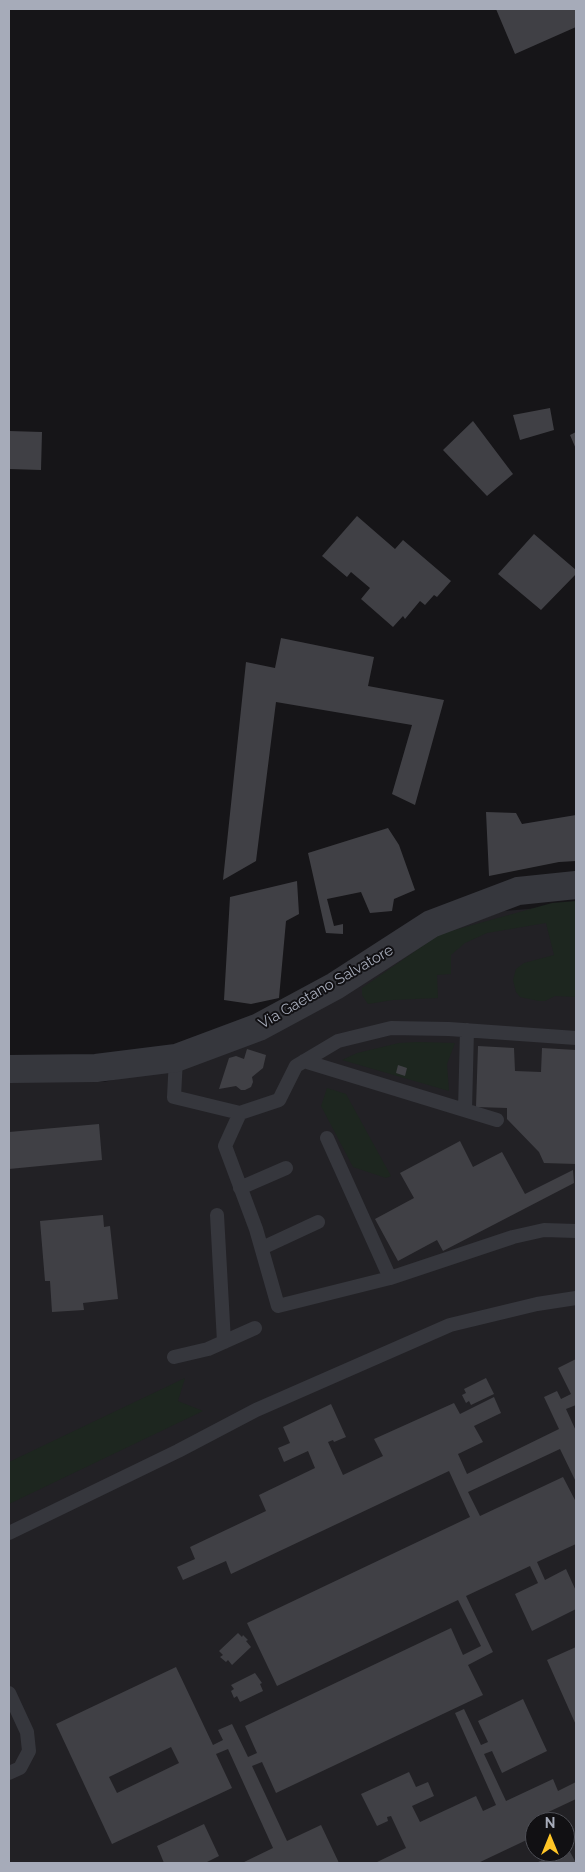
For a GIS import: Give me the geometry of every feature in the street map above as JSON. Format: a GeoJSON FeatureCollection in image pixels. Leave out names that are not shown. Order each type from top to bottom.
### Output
{"type":"FeatureCollection","features":[{"type":"Feature","properties":{"kind":"street","name":"Via Gaetano Salvatore"},"geometry":{"type":"LineString","coordinates":[[9,1069],[96,1068],[176,1058],[258,1028],[335,986],[431,924],[518,891],[576,885]]}},
{"type":"Feature","properties":{"kind":"lane"},"geometry":{"type":"LineString","coordinates":[[176,1058],[174,1097],[240,1114],[279,1100],[296,1066],[338,1041],[390,1028],[467,1030],[576,1038]]}},
{"type":"Feature","properties":{"kind":"lane"},"geometry":{"type":"LineString","coordinates":[[465,1110],[467,1030]]}},
{"type":"Feature","properties":{"kind":"lane"},"geometry":{"type":"LineString","coordinates":[[304,1061],[497,1120]]}},
{"type":"Feature","properties":{"kind":"lane"},"geometry":{"type":"LineString","coordinates":[[240,1114],[225,1146],[256,1229],[278,1306],[390,1278],[513,1237],[544,1230],[576,1231]]}},
{"type":"Feature","properties":{"kind":"lane"},"geometry":{"type":"LineString","coordinates":[[327,1138],[390,1278]]}},
{"type":"Feature","properties":{"kind":"lane"},"geometry":{"type":"LineString","coordinates":[[240,1188],[286,1168]]}},
{"type":"Feature","properties":{"kind":"lane"},"geometry":{"type":"LineString","coordinates":[[217,1215],[224,1342]]}},
{"type":"Feature","properties":{"kind":"lane"},"geometry":{"type":"LineString","coordinates":[[262,1248],[318,1222]]}},
{"type":"Feature","properties":{"kind":"lane"},"geometry":{"type":"LineString","coordinates":[[9,1533],[178,1451],[256,1410],[450,1325],[537,1304],[576,1298]]}},
{"type":"Feature","properties":{"kind":"lane"},"geometry":{"type":"LineString","coordinates":[[174,1357],[208,1350],[255,1328]]}},
{"type":"Feature","properties":{"kind":"lane"},"geometry":{"type":"LineString","coordinates":[[9,1692],[27,1732],[29,1751],[20,1768],[9,1773]]}},
{"type":"Feature","properties":{"kind":"shaded area"},"geometry":{"type":"Polygon","coordinates":[[[576,901],[576,997],[555,996],[545,1001],[539,1001],[520,997],[516,992],[513,980],[516,969],[524,963],[554,955],[546,923],[487,933],[465,943],[451,955],[451,974],[437,975],[438,998],[393,1000],[368,1004],[362,995],[362,988],[440,934],[552,903],[576,901]]]}},
{"type":"Feature","properties":{"kind":"shaded area"},"geometry":{"type":"Polygon","coordinates":[[[576,905],[576,1863],[9,1863],[9,1082],[104,1082],[177,1065],[433,936],[504,911],[576,905]]]}},
{"type":"Feature","properties":{"kind":"shaded area"},"geometry":{"type":"Polygon","coordinates":[[[399,1043],[455,1043],[447,1064],[449,1091],[342,1060],[357,1053],[399,1043]]]}},
{"type":"Feature","properties":{"kind":"shaded area"},"geometry":{"type":"Polygon","coordinates":[[[327,1088],[346,1094],[391,1176],[386,1178],[353,1167],[321,1106],[327,1088]]]}},
{"type":"Feature","properties":{"kind":"shaded area"},"geometry":{"type":"Polygon","coordinates":[[[185,1378],[178,1401],[203,1411],[9,1504],[9,1462],[185,1378]]]}},
{"type":"Feature","properties":{"kind":"building"},"geometry":{"type":"Polygon","coordinates":[[[496,9],[576,9],[576,27],[515,54],[496,9]]]}},
{"type":"Feature","properties":{"kind":"building"},"geometry":{"type":"Polygon","coordinates":[[[550,408],[554,430],[520,440],[513,415],[550,408]]]}},
{"type":"Feature","properties":{"kind":"building"},"geometry":{"type":"Polygon","coordinates":[[[473,421],[513,474],[487,496],[443,450],[473,421]]]}},
{"type":"Feature","properties":{"kind":"building"},"geometry":{"type":"Polygon","coordinates":[[[9,431],[42,432],[41,470],[9,469],[9,431]]]}},
{"type":"Feature","properties":{"kind":"building"},"geometry":{"type":"Polygon","coordinates":[[[576,432],[576,449],[570,435],[576,432]]]}},
{"type":"Feature","properties":{"kind":"building"},"geometry":{"type":"Polygon","coordinates":[[[357,516],[395,549],[403,540],[451,581],[437,597],[434,595],[425,605],[420,601],[405,619],[403,616],[393,627],[361,599],[370,588],[351,572],[347,577],[322,556],[357,516]]]}},
{"type":"Feature","properties":{"kind":"building"},"geometry":{"type":"Polygon","coordinates":[[[534,534],[576,570],[576,574],[541,610],[498,574],[534,534]]]}},
{"type":"Feature","properties":{"kind":"building"},"geometry":{"type":"Polygon","coordinates":[[[281,638],[374,657],[368,686],[444,700],[415,805],[392,794],[412,725],[276,702],[256,861],[223,880],[246,662],[275,668],[281,638]]]}},
{"type":"Feature","properties":{"kind":"building"},"geometry":{"type":"Polygon","coordinates":[[[486,812],[516,813],[522,824],[576,815],[576,861],[559,862],[489,876],[486,812]]]}},
{"type":"Feature","properties":{"kind":"building"},"geometry":{"type":"Polygon","coordinates":[[[388,828],[399,845],[415,890],[394,899],[392,911],[370,913],[361,892],[327,899],[334,926],[343,924],[343,934],[326,933],[308,853],[388,828]]]}},
{"type":"Feature","properties":{"kind":"building"},"geometry":{"type":"Polygon","coordinates":[[[297,881],[299,914],[286,921],[279,998],[251,1004],[224,1000],[230,897],[297,881]]]}},
{"type":"Feature","properties":{"kind":"building"},"geometry":{"type":"Polygon","coordinates":[[[478,1046],[514,1048],[515,1071],[541,1072],[542,1048],[576,1050],[576,1164],[544,1163],[539,1152],[507,1119],[507,1108],[476,1107],[478,1046]]]}},
{"type":"Feature","properties":{"kind":"building"},"geometry":{"type":"Polygon","coordinates":[[[247,1049],[266,1055],[263,1068],[252,1077],[251,1087],[245,1090],[241,1090],[236,1086],[219,1089],[229,1058],[236,1056],[244,1059],[247,1049]]]}},
{"type":"Feature","properties":{"kind":"building"},"geometry":{"type":"Polygon","coordinates":[[[398,1065],[407,1068],[405,1076],[396,1073],[398,1065]]]}},
{"type":"Feature","properties":{"kind":"building"},"geometry":{"type":"Polygon","coordinates":[[[99,1124],[102,1160],[9,1169],[9,1132],[99,1124]]]}},
{"type":"Feature","properties":{"kind":"building"},"geometry":{"type":"Polygon","coordinates":[[[460,1141],[473,1167],[502,1152],[525,1194],[573,1170],[574,1183],[443,1251],[437,1240],[398,1261],[375,1219],[414,1198],[400,1173],[460,1141]]]}},
{"type":"Feature","properties":{"kind":"building"},"geometry":{"type":"Polygon","coordinates":[[[103,1215],[104,1227],[110,1226],[118,1299],[83,1303],[84,1310],[52,1312],[50,1281],[45,1281],[40,1221],[103,1215]]]}},
{"type":"Feature","properties":{"kind":"building"},"geometry":{"type":"Polygon","coordinates":[[[576,1359],[576,1405],[566,1409],[576,1431],[576,1482],[560,1449],[468,1492],[480,1516],[563,1477],[576,1502],[576,1544],[537,1562],[545,1580],[566,1569],[576,1591],[576,1609],[532,1631],[515,1594],[538,1583],[530,1566],[466,1596],[493,1652],[468,1665],[483,1695],[276,1793],[262,1762],[252,1766],[287,1841],[321,1825],[339,1863],[242,1863],[273,1848],[228,1749],[216,1754],[232,1788],[112,1844],[56,1724],[176,1667],[213,1745],[223,1740],[218,1730],[232,1724],[248,1757],[257,1753],[245,1726],[451,1628],[463,1655],[481,1646],[458,1600],[277,1686],[247,1623],[470,1517],[449,1471],[231,1574],[226,1561],[183,1580],[177,1567],[195,1559],[190,1547],[266,1511],[259,1495],[315,1468],[308,1451],[284,1462],[278,1448],[290,1443],[283,1427],[331,1404],[346,1437],[334,1442],[333,1440],[328,1442],[343,1475],[383,1456],[374,1439],[454,1403],[460,1414],[494,1397],[501,1413],[474,1426],[483,1442],[458,1454],[467,1474],[559,1429],[544,1397],[557,1391],[561,1399],[571,1394],[558,1368],[576,1359]],[[171,1747],[109,1777],[117,1793],[179,1763],[171,1747]]]}},
{"type":"Feature","properties":{"kind":"building"},"geometry":{"type":"Polygon","coordinates":[[[486,1378],[494,1394],[471,1405],[469,1401],[466,1403],[462,1395],[466,1393],[464,1389],[486,1378]]]}},
{"type":"Feature","properties":{"kind":"building"},"geometry":{"type":"Polygon","coordinates":[[[238,1633],[248,1640],[246,1641],[251,1647],[232,1665],[228,1660],[226,1662],[220,1657],[223,1655],[219,1651],[238,1633]]]}},
{"type":"Feature","properties":{"kind":"building"},"geometry":{"type":"Polygon","coordinates":[[[576,1647],[576,1725],[547,1660],[576,1647]]]}},
{"type":"Feature","properties":{"kind":"building"},"geometry":{"type":"Polygon","coordinates":[[[255,1673],[262,1683],[260,1684],[263,1691],[240,1702],[237,1696],[234,1698],[231,1691],[234,1689],[231,1685],[255,1673]]]}},
{"type":"Feature","properties":{"kind":"building"},"geometry":{"type":"Polygon","coordinates":[[[523,1699],[547,1751],[502,1773],[492,1751],[484,1754],[506,1801],[553,1779],[558,1791],[576,1782],[576,1799],[548,1812],[525,1812],[525,1841],[478,1863],[375,1863],[406,1848],[391,1816],[387,1817],[388,1821],[377,1826],[361,1794],[409,1772],[416,1787],[428,1782],[434,1796],[412,1806],[420,1822],[476,1796],[483,1811],[496,1805],[455,1713],[464,1709],[481,1745],[488,1742],[478,1721],[523,1699]]]}},
{"type":"Feature","properties":{"kind":"building"},"geometry":{"type":"Polygon","coordinates":[[[204,1824],[219,1856],[205,1863],[164,1863],[157,1846],[204,1824]]]}},
{"type":"Feature","properties":{"kind":"building"},"geometry":{"type":"Polygon","coordinates":[[[575,1861],[576,1863],[536,1863],[575,1861]]]}}]}
